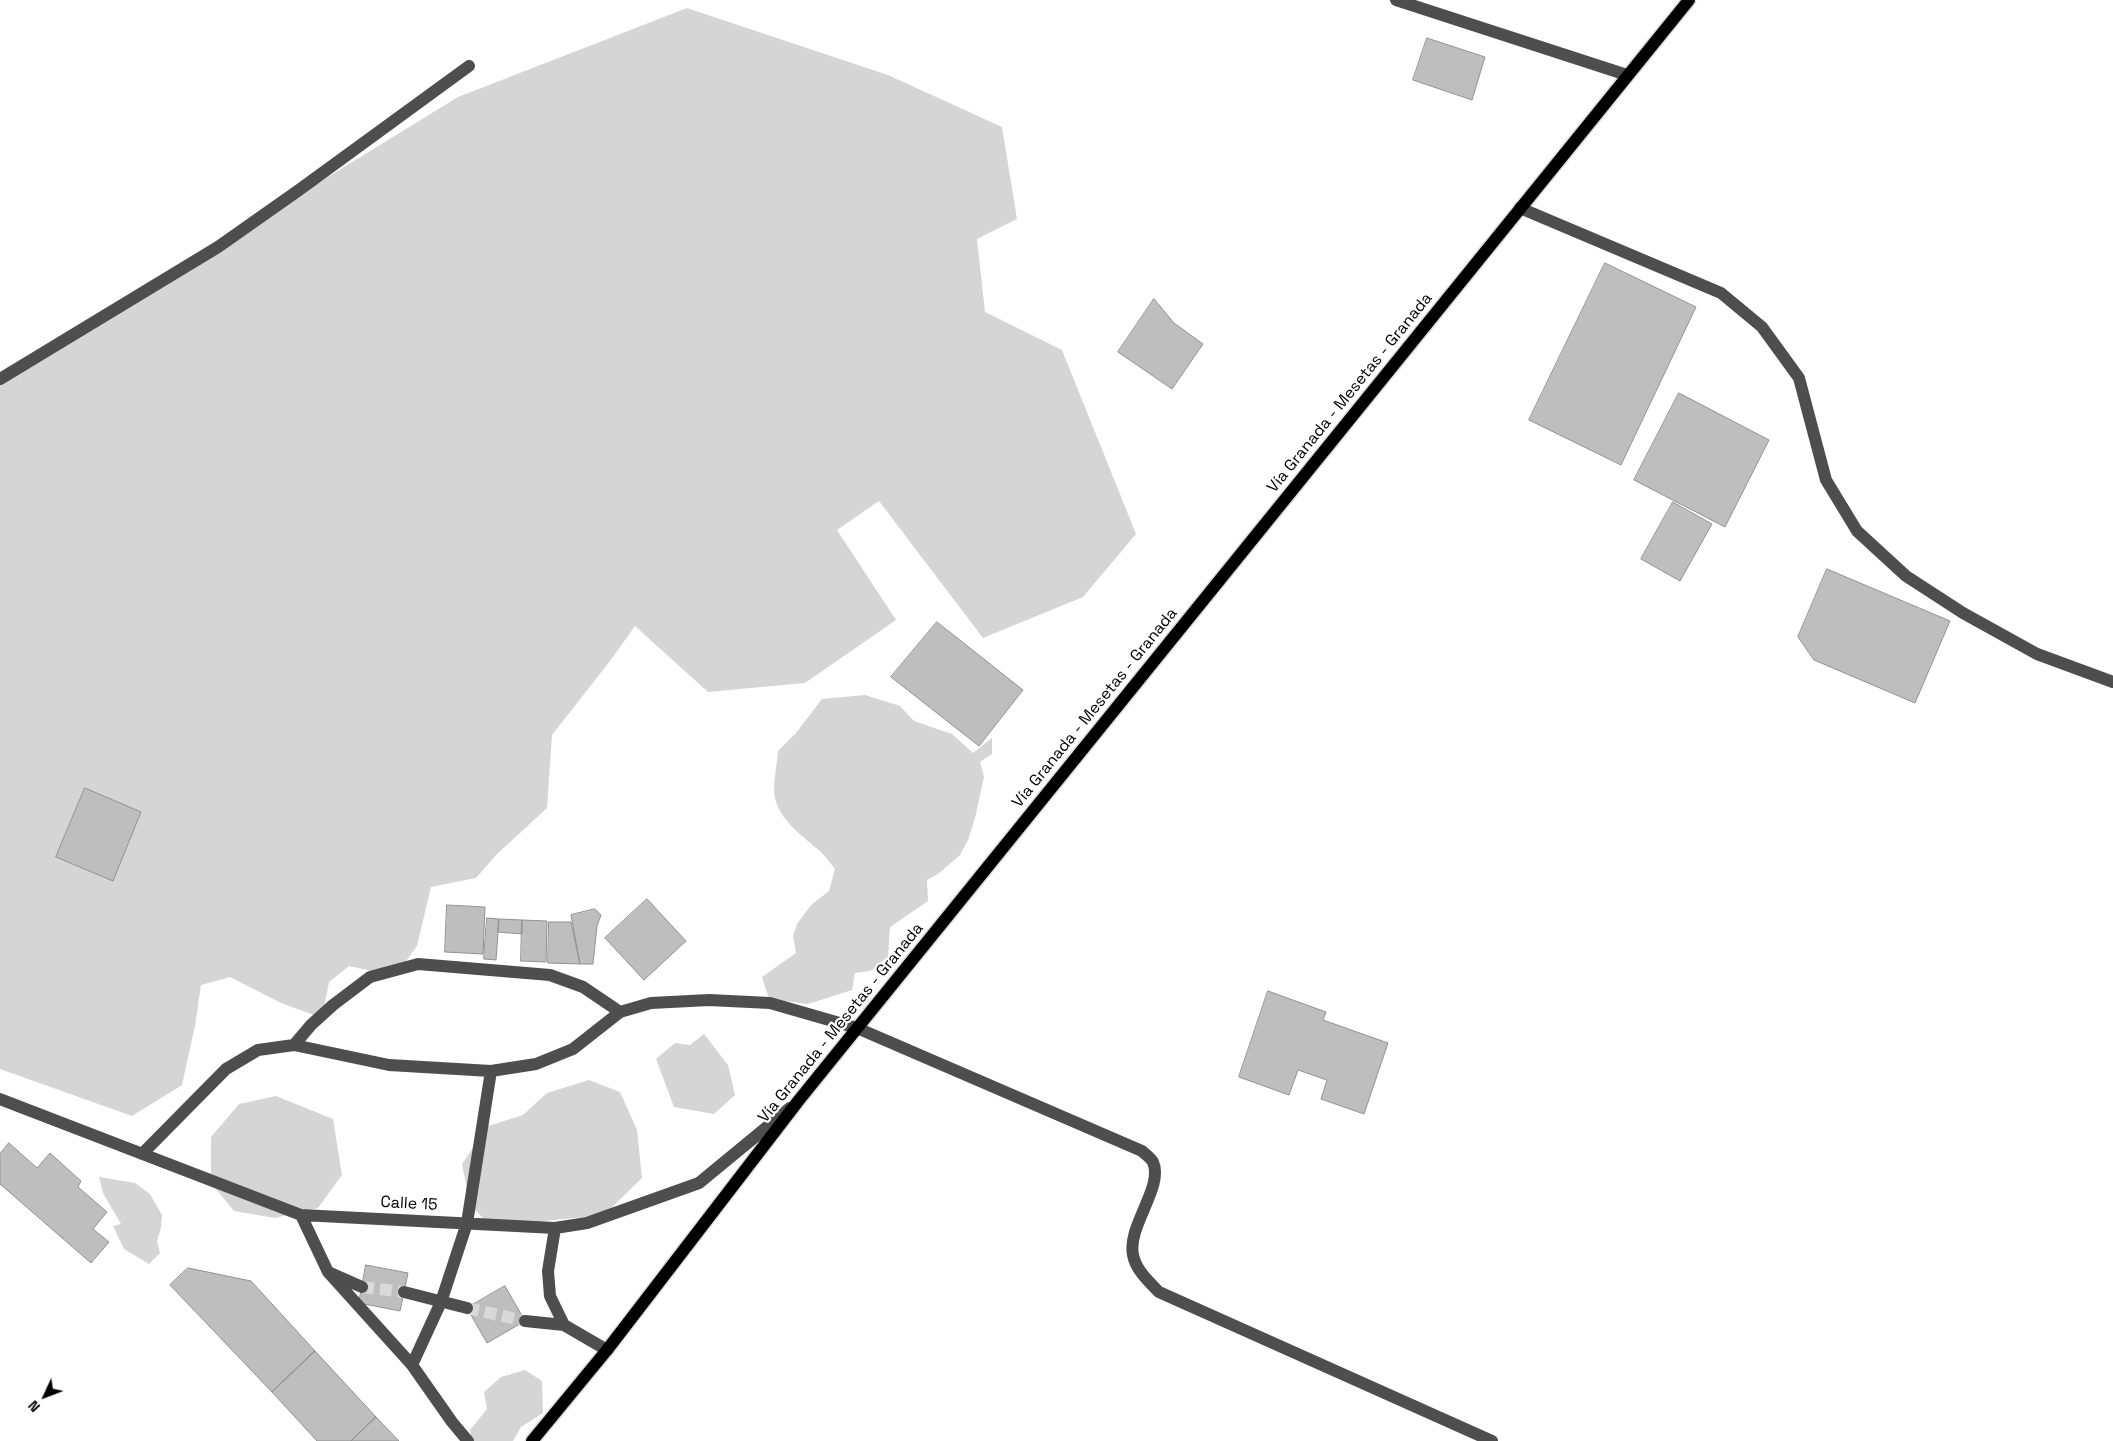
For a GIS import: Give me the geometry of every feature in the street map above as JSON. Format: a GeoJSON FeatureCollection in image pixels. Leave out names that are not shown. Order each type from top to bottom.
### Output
{"type":"FeatureCollection","features":[{"type":"Feature","properties":{"kind":"main road","name":"Vía Granada - Mesetas - Granada"},"geometry":{"type":"LineString","coordinates":[[532,1441],[607,1350],[799,1100],[1689,0]]}},
{"type":"Feature","properties":{"kind":"street"},"geometry":{"type":"LineString","coordinates":[[1396,0],[1628,75]]}},
{"type":"Feature","properties":{"kind":"street"},"geometry":{"type":"LineString","coordinates":[[0,379],[218,247],[469,66]]}},
{"type":"Feature","properties":{"kind":"street"},"geometry":{"type":"LineString","coordinates":[[1520,208],[1721,294],[1762,327],[1799,378],[1826,480],[1857,532],[1906,576],[1963,613],[2037,654],[2113,682]]}},
{"type":"Feature","properties":{"kind":"street"},"geometry":{"type":"LineString","coordinates":[[294,1045],[333,1005],[370,977],[418,964],[550,975],[583,987],[620,1012]]}},
{"type":"Feature","properties":{"kind":"street"},"geometry":{"type":"LineString","coordinates":[[142,1154],[226,1069],[258,1050],[294,1045],[390,1065],[491,1071],[536,1064],[573,1049],[620,1012],[650,1003],[709,1000],[770,1004],[857,1028],[1142,1151],[1152,1161],[1156,1175],[1133,1238],[1133,1254],[1141,1273],[1159,1292],[1492,1441]]}},
{"type":"Feature","properties":{"kind":"street"},"geometry":{"type":"LineString","coordinates":[[412,1365],[442,1302],[467,1224],[491,1071]]}},
{"type":"Feature","properties":{"kind":"street","name":"Calle 15"},"geometry":{"type":"LineString","coordinates":[[0,1099],[301,1215],[555,1228],[587,1223],[699,1183],[799,1100]]}},
{"type":"Feature","properties":{"kind":"street"},"geometry":{"type":"LineString","coordinates":[[301,1215],[328,1272],[412,1365],[452,1422],[468,1441]]}},
{"type":"Feature","properties":{"kind":"street"},"geometry":{"type":"LineString","coordinates":[[555,1228],[548,1271],[550,1296],[564,1324]]}},
{"type":"Feature","properties":{"kind":"street"},"geometry":{"type":"LineString","coordinates":[[328,1272],[362,1287]]}},
{"type":"Feature","properties":{"kind":"street"},"geometry":{"type":"LineString","coordinates":[[404,1292],[467,1308]]}},
{"type":"Feature","properties":{"kind":"street"},"geometry":{"type":"LineString","coordinates":[[525,1321],[564,1324],[607,1350]]}},
{"type":"Feature","properties":{"kind":"shaded area"},"geometry":{"type":"Polygon","coordinates":[[[687,8],[888,75],[1002,127],[1017,219],[977,239],[985,312],[1062,350],[1136,534],[1083,597],[983,638],[879,501],[837,530],[896,620],[805,683],[708,692],[635,626],[552,735],[547,808],[497,854],[476,878],[431,887],[417,946],[404,964],[376,972],[349,966],[329,982],[322,1018],[281,1003],[230,977],[201,985],[195,1026],[182,1085],[132,1116],[0,1069],[0,374],[74,333],[458,97],[687,8]]]}},
{"type":"Feature","properties":{"kind":"shaded area"},"geometry":{"type":"Polygon","coordinates":[[[865,695],[900,706],[914,721],[952,734],[973,753],[992,738],[992,754],[980,762],[984,777],[975,818],[968,840],[960,855],[938,874],[927,880],[928,901],[890,927],[888,957],[870,971],[855,973],[852,990],[808,1004],[769,999],[762,977],[796,953],[793,936],[797,924],[811,905],[829,891],[835,869],[820,851],[790,825],[779,808],[774,790],[778,751],[796,733],[822,699],[865,695]]]}},
{"type":"Feature","properties":{"kind":"shaded area"},"geometry":{"type":"Polygon","coordinates":[[[704,1034],[728,1065],[735,1095],[714,1114],[674,1107],[656,1059],[675,1043],[690,1045],[704,1034]]]}},
{"type":"Feature","properties":{"kind":"shaded area"},"geometry":{"type":"Polygon","coordinates":[[[589,1080],[620,1092],[637,1130],[642,1178],[604,1215],[544,1221],[485,1220],[470,1205],[462,1164],[488,1126],[523,1115],[547,1093],[589,1080]]]}},
{"type":"Feature","properties":{"kind":"shaded area"},"geometry":{"type":"Polygon","coordinates":[[[276,1096],[333,1119],[342,1175],[318,1208],[275,1218],[234,1211],[211,1183],[211,1137],[239,1104],[276,1096]]]}},
{"type":"Feature","properties":{"kind":"shaded area"},"geometry":{"type":"Polygon","coordinates":[[[99,1177],[135,1183],[150,1194],[162,1215],[157,1241],[160,1253],[149,1264],[124,1249],[113,1226],[121,1224],[103,1193],[99,1177]]]}},
{"type":"Feature","properties":{"kind":"shaded area"},"geometry":{"type":"Polygon","coordinates":[[[525,1370],[542,1381],[543,1413],[521,1427],[513,1441],[472,1441],[470,1430],[487,1409],[484,1392],[501,1377],[525,1370]]]}},
{"type":"Feature","properties":{"kind":"building"},"geometry":{"type":"Polygon","coordinates":[[[1427,38],[1485,57],[1472,100],[1413,80],[1427,38]]]}},
{"type":"Feature","properties":{"kind":"building"},"geometry":{"type":"Polygon","coordinates":[[[1605,263],[1696,307],[1621,465],[1529,420],[1605,263]]]}},
{"type":"Feature","properties":{"kind":"building"},"geometry":{"type":"Polygon","coordinates":[[[1154,299],[1174,323],[1203,344],[1172,389],[1118,352],[1154,299]]]}},
{"type":"Feature","properties":{"kind":"building"},"geometry":{"type":"Polygon","coordinates":[[[1679,393],[1769,440],[1725,527],[1634,480],[1679,393]]]}},
{"type":"Feature","properties":{"kind":"building"},"geometry":{"type":"Polygon","coordinates":[[[1673,502],[1712,524],[1680,581],[1641,559],[1673,502]]]}},
{"type":"Feature","properties":{"kind":"building"},"geometry":{"type":"Polygon","coordinates":[[[1827,569],[1950,621],[1915,703],[1814,660],[1798,637],[1827,569]]]}},
{"type":"Feature","properties":{"kind":"building"},"geometry":{"type":"Polygon","coordinates":[[[937,622],[1023,690],[979,746],[891,677],[937,622]]]}},
{"type":"Feature","properties":{"kind":"building"},"geometry":{"type":"Polygon","coordinates":[[[85,788],[141,812],[113,881],[56,857],[85,788]]]}},
{"type":"Feature","properties":{"kind":"building"},"geometry":{"type":"Polygon","coordinates":[[[647,899],[686,941],[644,980],[605,938],[647,899]]]}},
{"type":"Feature","properties":{"kind":"building"},"geometry":{"type":"Polygon","coordinates":[[[447,905],[485,907],[483,954],[445,952],[447,905]]]}},
{"type":"Feature","properties":{"kind":"building"},"geometry":{"type":"Polygon","coordinates":[[[595,909],[601,915],[597,926],[593,964],[580,964],[571,915],[595,909]]]}},
{"type":"Feature","properties":{"kind":"building"},"geometry":{"type":"Polygon","coordinates":[[[487,918],[499,919],[496,960],[484,959],[487,918]]]}},
{"type":"Feature","properties":{"kind":"building"},"geometry":{"type":"Polygon","coordinates":[[[499,919],[522,920],[522,934],[498,932],[499,919]]]}},
{"type":"Feature","properties":{"kind":"building"},"geometry":{"type":"Polygon","coordinates":[[[522,920],[547,921],[546,962],[521,961],[522,920]]]}},
{"type":"Feature","properties":{"kind":"building"},"geometry":{"type":"Polygon","coordinates":[[[549,922],[571,922],[580,964],[548,963],[549,922]]]}},
{"type":"Feature","properties":{"kind":"building"},"geometry":{"type":"Polygon","coordinates":[[[1268,991],[1326,1012],[1323,1020],[1388,1043],[1364,1114],[1321,1099],[1327,1080],[1298,1070],[1289,1095],[1239,1077],[1268,991]]]}},
{"type":"Feature","properties":{"kind":"building"},"geometry":{"type":"Polygon","coordinates":[[[9,1143],[37,1168],[50,1153],[81,1181],[78,1187],[107,1212],[93,1229],[109,1242],[91,1263],[0,1184],[0,1154],[9,1143]]]}},
{"type":"Feature","properties":{"kind":"building"},"geometry":{"type":"Polygon","coordinates":[[[366,1265],[408,1273],[400,1311],[359,1303],[366,1265]]]}},
{"type":"Feature","properties":{"kind":"building"},"geometry":{"type":"Polygon","coordinates":[[[188,1268],[251,1281],[315,1351],[272,1392],[170,1285],[188,1268]]]}},
{"type":"Feature","properties":{"kind":"building"},"geometry":{"type":"Polygon","coordinates":[[[505,1286],[525,1321],[487,1343],[467,1308],[505,1286]]]}},
{"type":"Feature","properties":{"kind":"building"},"geometry":{"type":"Polygon","coordinates":[[[315,1351],[376,1417],[351,1441],[317,1441],[272,1392],[315,1351]]]}},
{"type":"Feature","properties":{"kind":"building"},"geometry":{"type":"Polygon","coordinates":[[[376,1417],[399,1441],[351,1441],[376,1417]]]}},
{"type":"Feature","properties":{"kind":"tunnel"},"geometry":{"type":"LineString","coordinates":[[362,1287],[404,1292]]}},
{"type":"Feature","properties":{"kind":"tunnel"},"geometry":{"type":"LineString","coordinates":[[467,1308],[525,1321]]}}]}
